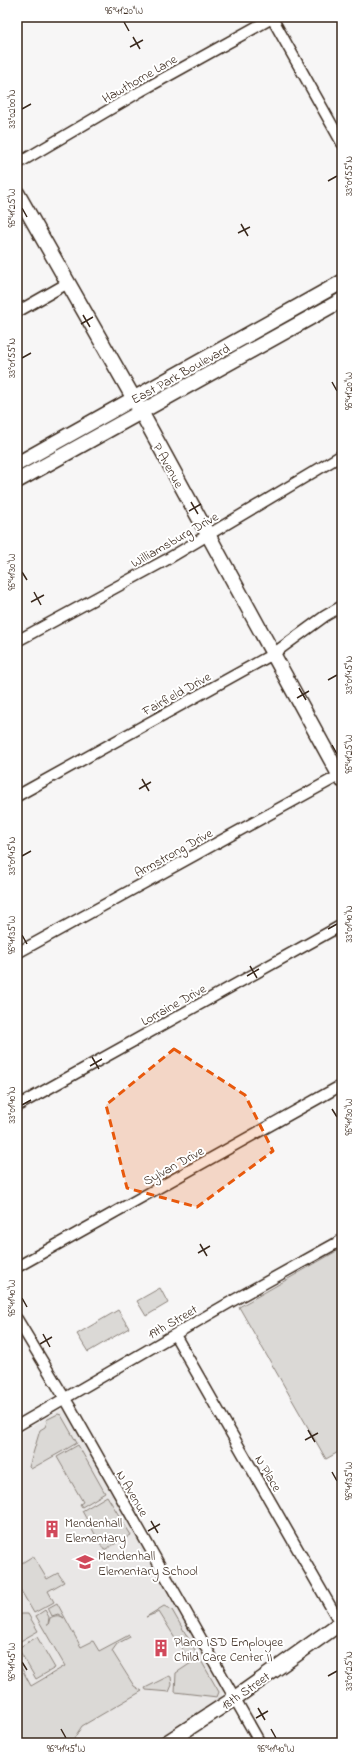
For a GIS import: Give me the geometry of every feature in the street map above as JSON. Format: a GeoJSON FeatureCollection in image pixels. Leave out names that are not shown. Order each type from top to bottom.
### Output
{"type":"FeatureCollection","features":[{"type":"Feature","properties":{"kind":"street"},"geometry":{"type":"LineString","coordinates":[[273,17],[339,129],[342,143]]}},
{"type":"Feature","properties":{"kind":"street","name":"Hawthorne Lane"},"geometry":{"type":"LineString","coordinates":[[17,164],[141,91],[273,17]]}},
{"type":"Feature","properties":{"kind":"street","name":"P Avenue"},"geometry":{"type":"LineString","coordinates":[[17,193],[134,399],[272,654],[341,777]]}},
{"type":"Feature","properties":{"kind":"street","name":"East Park Boulevard"},"geometry":{"type":"LineString","coordinates":[[17,464],[342,282]]}},
{"type":"Feature","properties":{"kind":"street"},"geometry":{"type":"LineString","coordinates":[[17,312],[68,283]]}},
{"type":"Feature","properties":{"kind":"street","name":"East Park Boulevard"},"geometry":{"type":"LineString","coordinates":[[17,481],[342,300]]}},
{"type":"Feature","properties":{"kind":"street","name":"Williamsburg Drive"},"geometry":{"type":"LineString","coordinates":[[17,641],[166,560],[342,455]]}},
{"type":"Feature","properties":{"kind":"street","name":"Fairfield Drive"},"geometry":{"type":"LineString","coordinates":[[17,796],[272,654],[325,616],[342,606]]}},
{"type":"Feature","properties":{"kind":"street","name":"Armstrong Drive"},"geometry":{"type":"LineString","coordinates":[[17,953],[341,777]]}},
{"type":"Feature","properties":{"kind":"street","name":"Lorraine Drive"},"geometry":{"type":"LineString","coordinates":[[17,1106],[342,925]]}},
{"type":"Feature","properties":{"kind":"street","name":"Sylvan Drive"},"geometry":{"type":"LineString","coordinates":[[17,1267],[342,1085]]}},
{"type":"Feature","properties":{"kind":"street","name":"19th Street"},"geometry":{"type":"LineString","coordinates":[[17,1426],[342,1240]]}},
{"type":"Feature","properties":{"kind":"street","name":"N Avenue"},"geometry":{"type":"LineString","coordinates":[[17,1319],[65,1399],[260,1743]]}},
{"type":"Feature","properties":{"kind":"street","name":"N Place"},"geometry":{"type":"LineString","coordinates":[[175,1335],[341,1623]]}},
{"type":"Feature","properties":{"kind":"street","name":"18th Street"},"geometry":{"type":"LineString","coordinates":[[166,1743],[235,1698],[341,1623]]}},
{"type":"Feature","properties":{"kind":"highlighted area"},"geometry":{"type":"Polygon","coordinates":[[[174,1049],[245,1095],[273,1151],[197,1207],[127,1188],[106,1105],[174,1049]]]}},
{"type":"Feature","properties":{"kind":"shaded area"},"geometry":{"type":"Polygon","coordinates":[[[342,1248],[342,1450],[326,1459],[239,1307],[342,1248]]]}},
{"type":"Feature","properties":{"kind":"shaded area"},"geometry":{"type":"Polygon","coordinates":[[[160,1288],[168,1303],[146,1316],[137,1301],[160,1288]]]}},
{"type":"Feature","properties":{"kind":"shaded area"},"geometry":{"type":"Polygon","coordinates":[[[118,1310],[129,1328],[88,1352],[77,1334],[118,1310]]]}},
{"type":"Feature","properties":{"kind":"shaded area","name":"Mendenhall Elementary School"},"geometry":{"type":"Polygon","coordinates":[[[65,1407],[224,1689],[221,1699],[152,1743],[17,1743],[17,1435],[65,1407]]]}},
{"type":"Feature","properties":{"kind":"shaded area"},"geometry":{"type":"Polygon","coordinates":[[[58,1414],[61,1415],[77,1443],[31,1469],[29,1467],[40,1430],[45,1427],[47,1422],[46,1420],[58,1414]]]}},
{"type":"Feature","properties":{"kind":"shaded area"},"geometry":{"type":"Polygon","coordinates":[[[78,1445],[105,1493],[82,1507],[80,1504],[83,1502],[57,1457],[78,1445]]]}},
{"type":"Feature","properties":{"kind":"shaded area"},"geometry":{"type":"Polygon","coordinates":[[[107,1496],[131,1535],[104,1550],[82,1511],[107,1496]]]}},
{"type":"Feature","properties":{"kind":"shaded area"},"geometry":{"type":"Polygon","coordinates":[[[33,1556],[47,1579],[58,1573],[64,1582],[48,1591],[54,1602],[34,1613],[17,1584],[17,1566],[33,1556]]]}},
{"type":"Feature","properties":{"kind":"shaded area"},"geometry":{"type":"Polygon","coordinates":[[[57,1603],[81,1647],[93,1641],[99,1651],[129,1635],[130,1637],[117,1644],[112,1651],[134,1686],[142,1691],[82,1726],[71,1743],[17,1743],[17,1660],[31,1686],[65,1666],[36,1616],[45,1610],[49,1617],[48,1625],[50,1618],[52,1617],[59,1616],[64,1618],[58,1614],[52,1616],[48,1608],[57,1603]]]}},
{"type":"Feature","properties":{"kind":"shaded area"},"geometry":{"type":"Polygon","coordinates":[[[164,1606],[172,1610],[219,1692],[217,1697],[175,1692],[176,1673],[191,1663],[159,1612],[146,1617],[164,1606]]]}},
{"type":"Feature","properties":{"kind":"shaded area"},"geometry":{"type":"Polygon","coordinates":[[[28,1614],[38,1631],[17,1643],[17,1616],[28,1614]]]}},
{"type":"Feature","properties":{"kind":"shaded area"},"geometry":{"type":"Polygon","coordinates":[[[37,1637],[55,1668],[36,1679],[18,1648],[37,1637]]]}},
{"type":"Feature","properties":{"kind":"shaded area"},"geometry":{"type":"Polygon","coordinates":[[[169,1676],[171,1677],[172,1685],[169,1692],[146,1690],[145,1688],[169,1676]]]}},
{"type":"Feature","properties":{"kind":"place","name":"Mendenhall Elementary"},"geometry":{"type":"Point","coordinates":[52,1529]}},
{"type":"Feature","properties":{"kind":"place","name":"Mendenhall Elementary School"},"geometry":{"type":"Point","coordinates":[85,1562]}},
{"type":"Feature","properties":{"kind":"place","name":"Plano ISD Employee Child Care Center II"},"geometry":{"type":"Point","coordinates":[161,1648]}}]}
